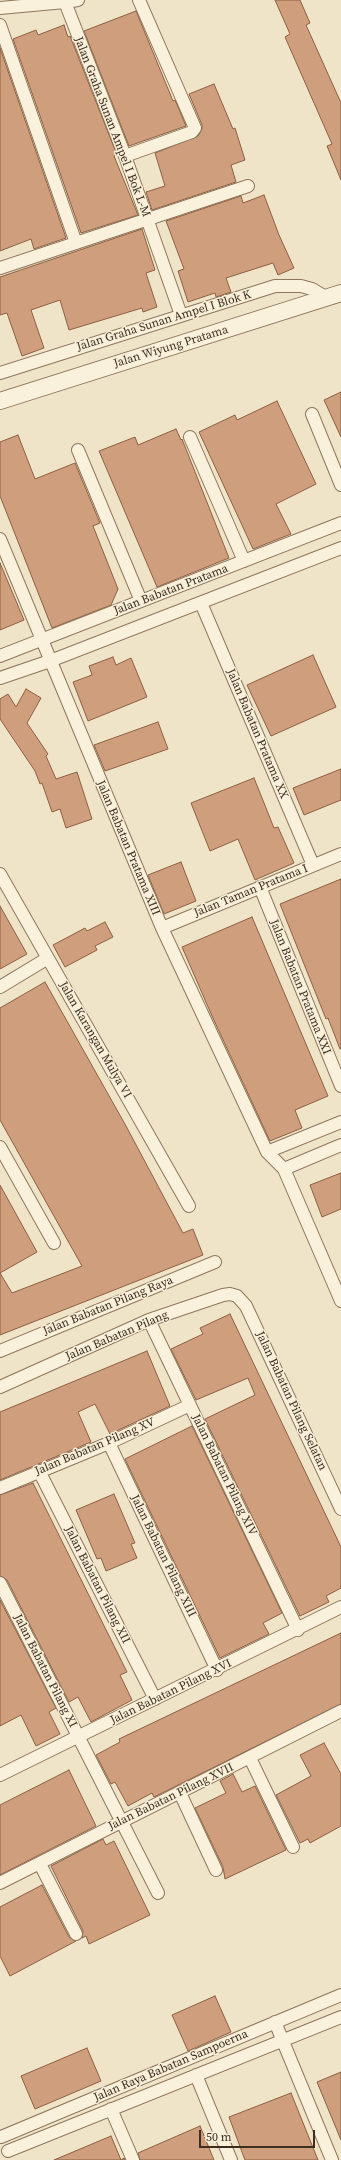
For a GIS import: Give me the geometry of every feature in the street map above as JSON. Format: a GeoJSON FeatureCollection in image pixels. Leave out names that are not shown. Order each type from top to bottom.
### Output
{"type":"FeatureCollection","features":[{"type":"Feature","properties":{"kind":"street"},"geometry":{"type":"LineString","coordinates":[[0,8],[78,0]]}},
{"type":"Feature","properties":{"kind":"street"},"geometry":{"type":"LineString","coordinates":[[125,156],[192,132],[195,128],[139,0]]}},
{"type":"Feature","properties":{"kind":"street","name":"Jalan Graha Sunan Ampel I Bok L-M"},"geometry":{"type":"LineString","coordinates":[[64,2],[125,156],[181,315]]}},
{"type":"Feature","properties":{"kind":"street"},"geometry":{"type":"LineString","coordinates":[[0,25],[76,243]]}},
{"type":"Feature","properties":{"kind":"street"},"geometry":{"type":"LineString","coordinates":[[0,268],[148,221],[248,186]]}},
{"type":"Feature","properties":{"kind":"street","name":"Jalan Graha Sunan Ampel I Blok K"},"geometry":{"type":"LineString","coordinates":[[0,373],[275,286],[301,286],[334,296]]}},
{"type":"Feature","properties":{"kind":"street","name":"Jalan Wiyung Pratama"},"geometry":{"type":"LineString","coordinates":[[0,401],[334,296]]}},
{"type":"Feature","properties":{"kind":"street"},"geometry":{"type":"LineString","coordinates":[[312,414],[341,485]]}},
{"type":"Feature","properties":{"kind":"street"},"geometry":{"type":"LineString","coordinates":[[190,437],[244,561]]}},
{"type":"Feature","properties":{"kind":"street"},"geometry":{"type":"LineString","coordinates":[[78,450],[141,601]]}},
{"type":"Feature","properties":{"kind":"street","name":"Jalan Babatan Pratama"},"geometry":{"type":"LineString","coordinates":[[0,656],[341,523]]}},
{"type":"Feature","properties":{"kind":"street","name":"Jalan Babatan Pratama XIII"},"geometry":{"type":"LineString","coordinates":[[0,539],[41,641],[162,928],[267,1152]]}},
{"type":"Feature","properties":{"kind":"street","name":"Jalan Babatan Pratama"},"geometry":{"type":"LineString","coordinates":[[0,678],[50,661],[341,548]]}},
{"type":"Feature","properties":{"kind":"street","name":"Jalan Babatan Pratama XX"},"geometry":{"type":"LineString","coordinates":[[200,603],[313,865]]}},
{"type":"Feature","properties":{"kind":"street","name":"Jalan Taman Pratama I"},"geometry":{"type":"LineString","coordinates":[[162,928],[341,854]]}},
{"type":"Feature","properties":{"kind":"street","name":"Jalan Karangan Mulya VI"},"geometry":{"type":"LineString","coordinates":[[0,874],[189,1206]]}},
{"type":"Feature","properties":{"kind":"street","name":"Jalan Babatan Pratama XXI"},"geometry":{"type":"LineString","coordinates":[[260,887],[341,1086]]}},
{"type":"Feature","properties":{"kind":"street"},"geometry":{"type":"LineString","coordinates":[[0,987],[48,958]]}},
{"type":"Feature","properties":{"kind":"street"},"geometry":{"type":"LineString","coordinates":[[341,1122],[267,1152],[284,1168],[341,1301]]}},
{"type":"Feature","properties":{"kind":"street"},"geometry":{"type":"LineString","coordinates":[[284,1168],[341,1145]]}},
{"type":"Feature","properties":{"kind":"street"},"geometry":{"type":"LineString","coordinates":[[0,1147],[54,1243]]}},
{"type":"Feature","properties":{"kind":"street","name":"Jalan Babatan Pilang Raya"},"geometry":{"type":"LineString","coordinates":[[0,1351],[215,1262]]}},
{"type":"Feature","properties":{"kind":"street","name":"Jalan Babatan Pilang"},"geometry":{"type":"LineString","coordinates":[[0,1386],[149,1320],[223,1295],[230,1294],[237,1296]]}},
{"type":"Feature","properties":{"kind":"street","name":"Jalan Babatan Pilang Selatan"},"geometry":{"type":"LineString","coordinates":[[237,1296],[246,1306],[341,1509]]}},
{"type":"Feature","properties":{"kind":"street","name":"Jalan Babatan Pilang XIV"},"geometry":{"type":"LineString","coordinates":[[149,1320],[298,1630]]}},
{"type":"Feature","properties":{"kind":"street","name":"Jalan Babatan Pilang XV"},"geometry":{"type":"LineString","coordinates":[[0,1488],[109,1443],[190,1405]]}},
{"type":"Feature","properties":{"kind":"street","name":"Jalan Babatan Pilang XIII"},"geometry":{"type":"LineString","coordinates":[[109,1443],[217,1670]]}},
{"type":"Feature","properties":{"kind":"street","name":"Jalan Babatan Pilang XII"},"geometry":{"type":"LineString","coordinates":[[39,1471],[155,1699]]}},
{"type":"Feature","properties":{"kind":"street","name":"Jalan Babatan Pilang XI"},"geometry":{"type":"LineString","coordinates":[[0,1583],[158,1893]]}},
{"type":"Feature","properties":{"kind":"street","name":"Jalan Babatan Pilang XVI"},"geometry":{"type":"LineString","coordinates":[[0,1775],[341,1608]]}},
{"type":"Feature","properties":{"kind":"street","name":"Jalan Babatan Pilang XVII"},"geometry":{"type":"LineString","coordinates":[[0,1883],[40,1864],[121,1820],[339,1716]]}},
{"type":"Feature","properties":{"kind":"street"},"geometry":{"type":"LineString","coordinates":[[250,1758],[294,1847]]}},
{"type":"Feature","properties":{"kind":"street"},"geometry":{"type":"LineString","coordinates":[[180,1793],[216,1870]]}},
{"type":"Feature","properties":{"kind":"street"},"geometry":{"type":"LineString","coordinates":[[40,1864],[76,1934]]}},
{"type":"Feature","properties":{"kind":"street","name":"Jalan Raya Babatan Sampoerna"},"geometry":{"type":"LineString","coordinates":[[0,2136],[341,1995]]}},
{"type":"Feature","properties":{"kind":"street","name":"Jalan Raya Babatan Sampoerna"},"geometry":{"type":"LineString","coordinates":[[8,2157],[111,2110],[341,2017]]}},
{"type":"Feature","properties":{"kind":"street"},"geometry":{"type":"LineString","coordinates":[[274,2022],[332,2160]]}},
{"type":"Feature","properties":{"kind":"street"},"geometry":{"type":"LineString","coordinates":[[196,2075],[231,2160]]}},
{"type":"Feature","properties":{"kind":"street"},"geometry":{"type":"LineString","coordinates":[[111,2110],[133,2160]]}},
{"type":"Feature","properties":{"kind":"street"},"geometry":{"type":"LineString","coordinates":[[0,2136],[6,2143],[8,2157]]}},
{"type":"Feature","properties":{"kind":"building"},"geometry":{"type":"Polygon","coordinates":[[[275,0],[300,0],[310,23],[306,25],[341,103],[341,180],[327,146],[332,144],[285,37],[290,34],[275,0]]]}},
{"type":"Feature","properties":{"kind":"building"},"geometry":{"type":"Polygon","coordinates":[[[136,11],[173,101],[175,100],[186,126],[129,146],[84,31],[136,11]]]}},
{"type":"Feature","properties":{"kind":"building"},"geometry":{"type":"Polygon","coordinates":[[[64,25],[68,37],[70,36],[117,155],[114,156],[138,215],[81,233],[13,39],[36,30],[38,35],[64,25]]]}},
{"type":"Feature","properties":{"kind":"building"},"geometry":{"type":"Polygon","coordinates":[[[0,48],[66,238],[34,249],[31,239],[0,251],[0,48]]]}},
{"type":"Feature","properties":{"kind":"building"},"geometry":{"type":"Polygon","coordinates":[[[214,84],[233,129],[235,128],[245,160],[231,165],[236,182],[152,210],[146,192],[165,186],[155,153],[198,136],[202,129],[202,125],[189,94],[214,84]]]}},
{"type":"Feature","properties":{"kind":"building"},"geometry":{"type":"Polygon","coordinates":[[[264,195],[279,235],[294,268],[278,275],[273,263],[226,278],[231,292],[216,297],[215,293],[188,302],[178,271],[184,269],[166,221],[241,196],[243,203],[264,195]]]}},
{"type":"Feature","properties":{"kind":"building"},"geometry":{"type":"Polygon","coordinates":[[[142,229],[155,270],[146,273],[157,307],[143,312],[142,308],[69,330],[60,300],[31,310],[44,348],[22,356],[7,313],[0,315],[0,277],[142,229]]]}},
{"type":"Feature","properties":{"kind":"building"},"geometry":{"type":"Polygon","coordinates":[[[341,392],[341,437],[324,400],[341,392]]]}},
{"type":"Feature","properties":{"kind":"building"},"geometry":{"type":"Polygon","coordinates":[[[277,401],[316,484],[276,504],[291,534],[253,549],[199,432],[235,415],[237,420],[277,401]]]}},
{"type":"Feature","properties":{"kind":"building"},"geometry":{"type":"Polygon","coordinates":[[[176,429],[181,440],[182,439],[229,558],[157,587],[99,451],[135,437],[138,445],[176,429]]]}},
{"type":"Feature","properties":{"kind":"building"},"geometry":{"type":"Polygon","coordinates":[[[18,435],[35,479],[75,463],[100,523],[93,526],[118,589],[111,605],[52,628],[0,496],[0,442],[18,435]]]}},
{"type":"Feature","properties":{"kind":"building"},"geometry":{"type":"Polygon","coordinates":[[[0,563],[24,620],[0,630],[0,563]]]}},
{"type":"Feature","properties":{"kind":"building"},"geometry":{"type":"Polygon","coordinates":[[[313,655],[336,707],[271,736],[247,685],[313,655]]]}},
{"type":"Feature","properties":{"kind":"building"},"geometry":{"type":"Polygon","coordinates":[[[113,657],[116,665],[131,658],[147,697],[88,721],[73,682],[92,675],[89,666],[113,657]]]}},
{"type":"Feature","properties":{"kind":"building"},"geometry":{"type":"Polygon","coordinates":[[[26,689],[41,698],[27,723],[48,754],[46,756],[56,779],[77,772],[92,819],[66,828],[60,809],[52,812],[42,783],[40,784],[35,771],[0,719],[0,699],[8,694],[16,707],[26,689]]]}},
{"type":"Feature","properties":{"kind":"building"},"geometry":{"type":"Polygon","coordinates":[[[158,722],[168,749],[105,771],[94,745],[158,722]]]}},
{"type":"Feature","properties":{"kind":"building"},"geometry":{"type":"Polygon","coordinates":[[[341,769],[341,800],[304,815],[293,788],[341,769]]]}},
{"type":"Feature","properties":{"kind":"building"},"geometry":{"type":"Polygon","coordinates":[[[254,778],[274,828],[278,827],[294,863],[255,880],[238,839],[210,851],[191,803],[254,778]]]}},
{"type":"Feature","properties":{"kind":"building"},"geometry":{"type":"Polygon","coordinates":[[[181,862],[196,901],[164,914],[148,875],[181,862]]]}},
{"type":"Feature","properties":{"kind":"building"},"geometry":{"type":"Polygon","coordinates":[[[341,879],[340,1049],[328,1018],[326,1019],[280,904],[341,879]]]}},
{"type":"Feature","properties":{"kind":"building"},"geometry":{"type":"Polygon","coordinates":[[[0,906],[27,954],[0,969],[0,906]]]}},
{"type":"Feature","properties":{"kind":"building"},"geometry":{"type":"Polygon","coordinates":[[[252,917],[328,1096],[295,1110],[302,1128],[270,1141],[182,947],[252,917]]]}},
{"type":"Feature","properties":{"kind":"building"},"geometry":{"type":"Polygon","coordinates":[[[105,922],[113,937],[95,946],[97,950],[65,967],[53,945],[85,928],[87,931],[105,922]]]}},
{"type":"Feature","properties":{"kind":"building"},"geometry":{"type":"Polygon","coordinates":[[[45,982],[126,1126],[183,1233],[193,1229],[203,1255],[0,1335],[0,1273],[12,1293],[82,1266],[0,1120],[0,1008],[45,982]]]}},
{"type":"Feature","properties":{"kind":"building"},"geometry":{"type":"Polygon","coordinates":[[[341,1173],[341,1209],[322,1217],[310,1185],[341,1173]]]}},
{"type":"Feature","properties":{"kind":"building"},"geometry":{"type":"Polygon","coordinates":[[[0,1185],[37,1252],[0,1273],[0,1185]]]}},
{"type":"Feature","properties":{"kind":"building"},"geometry":{"type":"Polygon","coordinates":[[[230,1314],[341,1547],[341,1588],[326,1596],[329,1602],[300,1616],[205,1419],[255,1395],[248,1378],[196,1400],[171,1349],[203,1334],[200,1328],[230,1314]]]}},
{"type":"Feature","properties":{"kind":"building"},"geometry":{"type":"Polygon","coordinates":[[[147,1351],[170,1406],[110,1434],[95,1404],[78,1412],[91,1442],[0,1480],[0,1412],[147,1351]]]}},
{"type":"Feature","properties":{"kind":"building"},"geometry":{"type":"Polygon","coordinates":[[[192,1426],[282,1613],[263,1623],[269,1634],[220,1658],[125,1459],[192,1426]]]}},
{"type":"Feature","properties":{"kind":"building"},"geometry":{"type":"Polygon","coordinates":[[[33,1483],[127,1672],[120,1675],[132,1700],[91,1722],[78,1697],[69,1702],[7,1580],[0,1576],[0,1495],[33,1483]]]}},
{"type":"Feature","properties":{"kind":"building"},"geometry":{"type":"Polygon","coordinates":[[[114,1494],[135,1543],[131,1544],[137,1558],[106,1571],[101,1558],[97,1559],[76,1510],[114,1494]]]}},
{"type":"Feature","properties":{"kind":"building"},"geometry":{"type":"Polygon","coordinates":[[[0,1600],[56,1708],[49,1712],[60,1734],[36,1746],[21,1715],[0,1726],[0,1600]]]}},
{"type":"Feature","properties":{"kind":"building"},"geometry":{"type":"Polygon","coordinates":[[[341,1633],[341,1704],[154,1797],[152,1793],[128,1806],[115,1782],[111,1784],[96,1755],[120,1742],[119,1739],[341,1633]]]}},
{"type":"Feature","properties":{"kind":"building"},"geometry":{"type":"Polygon","coordinates":[[[324,1743],[341,1774],[341,1826],[310,1843],[308,1839],[300,1843],[276,1795],[311,1776],[300,1755],[324,1743]]]}},
{"type":"Feature","properties":{"kind":"building"},"geometry":{"type":"Polygon","coordinates":[[[69,1770],[96,1826],[0,1875],[0,1805],[69,1770]]]}},
{"type":"Feature","properties":{"kind":"building"},"geometry":{"type":"Polygon","coordinates":[[[233,1774],[242,1792],[255,1786],[286,1850],[225,1879],[223,1867],[195,1808],[226,1793],[220,1781],[233,1774]]]}},
{"type":"Feature","properties":{"kind":"building"},"geometry":{"type":"Polygon","coordinates":[[[103,1839],[106,1845],[114,1841],[150,1915],[89,1944],[86,1936],[82,1938],[83,1931],[51,1866],[103,1839]]]}},
{"type":"Feature","properties":{"kind":"building"},"geometry":{"type":"Polygon","coordinates":[[[42,1885],[69,1937],[76,1941],[10,1976],[0,1956],[0,1907],[42,1885]]]}},
{"type":"Feature","properties":{"kind":"building"},"geometry":{"type":"Polygon","coordinates":[[[215,1996],[231,2032],[188,2051],[172,2015],[215,1996]]]}},
{"type":"Feature","properties":{"kind":"building"},"geometry":{"type":"Polygon","coordinates":[[[87,2048],[101,2081],[35,2109],[21,2076],[87,2048]]]}},
{"type":"Feature","properties":{"kind":"building"},"geometry":{"type":"Polygon","coordinates":[[[341,2072],[341,2140],[317,2082],[341,2072]]]}},
{"type":"Feature","properties":{"kind":"building"},"geometry":{"type":"Polygon","coordinates":[[[291,2093],[318,2160],[245,2160],[229,2117],[291,2093]]]}},
{"type":"Feature","properties":{"kind":"building"},"geometry":{"type":"Polygon","coordinates":[[[200,2126],[214,2160],[140,2160],[138,2153],[200,2126]]]}},
{"type":"Feature","properties":{"kind":"building"},"geometry":{"type":"Polygon","coordinates":[[[111,2136],[121,2160],[54,2160],[111,2136]]]}}]}
